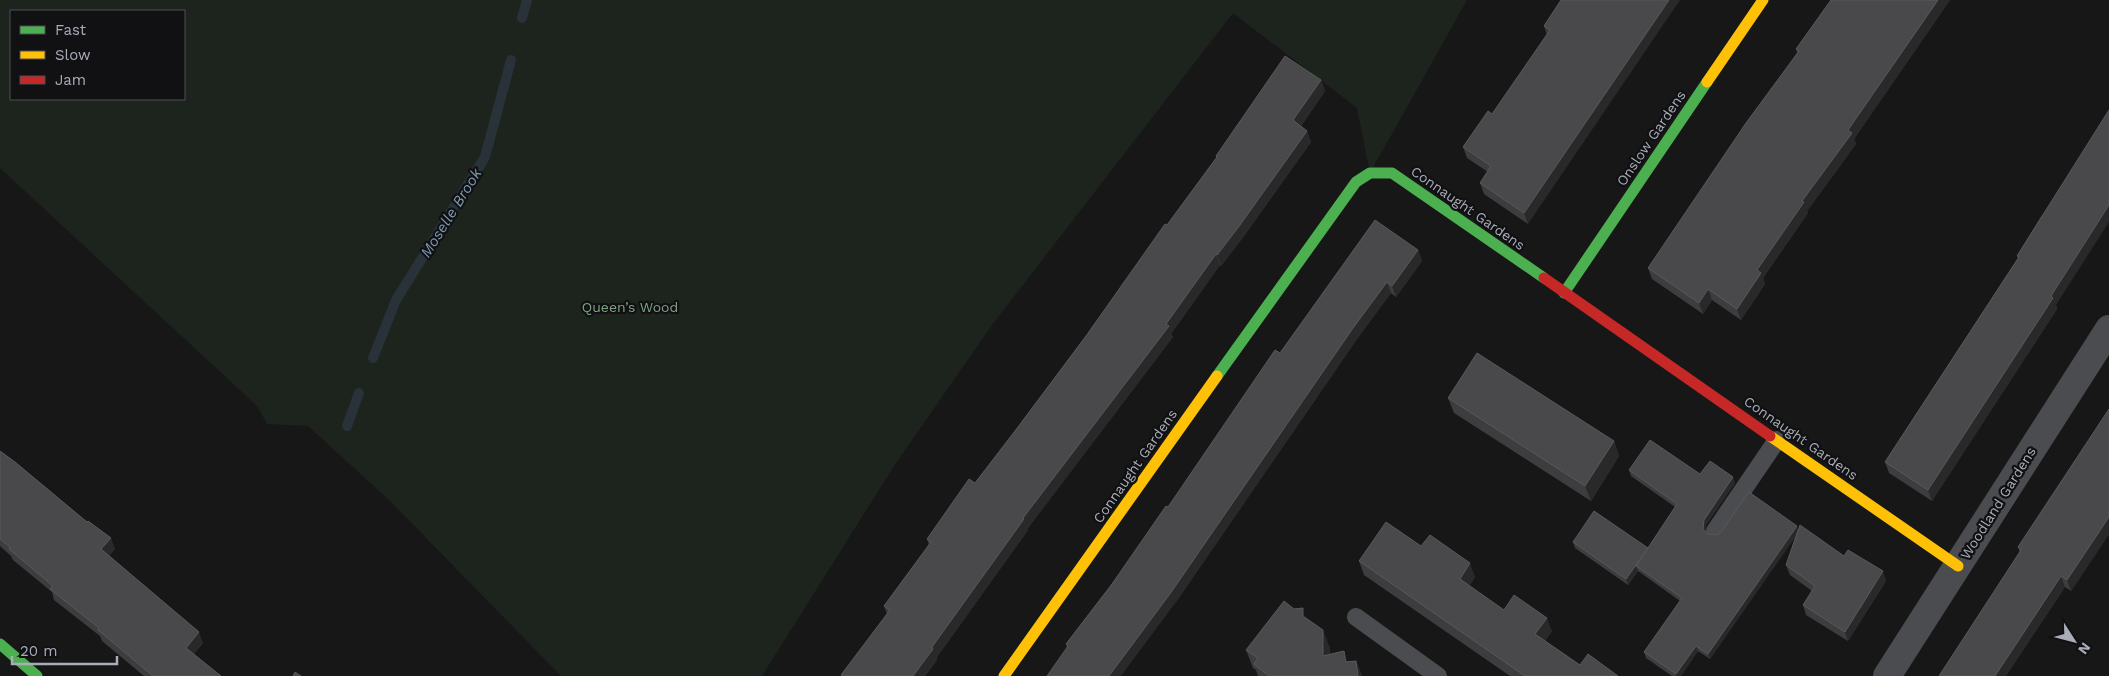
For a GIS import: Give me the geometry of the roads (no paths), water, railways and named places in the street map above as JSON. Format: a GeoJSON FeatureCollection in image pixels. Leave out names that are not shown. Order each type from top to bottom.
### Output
{"type":"FeatureCollection","features":[{"type":"Feature","properties":{"kind":"street","name":"Onslow Gardens"},"geometry":{"type":"LineString","coordinates":[[1564,293],[1763,0]]}},
{"type":"Feature","properties":{"kind":"street","name":"Connaught Gardens"},"geometry":{"type":"LineString","coordinates":[[1004,676],[1222,367],[1356,182],[1370,173],[1392,173],[1958,566]]}},
{"type":"Feature","properties":{"kind":"street","name":"Woodland Gardens"},"geometry":{"type":"LineString","coordinates":[[1887,676],[2109,329]]}},
{"type":"Feature","properties":{"kind":"street"},"geometry":{"type":"LineString","coordinates":[[0,644],[36,676]]}},
{"type":"Feature","properties":{"kind":"lane"},"geometry":{"type":"LineString","coordinates":[[1715,530],[1777,440]]}},
{"type":"Feature","properties":{"kind":"lane"},"geometry":{"type":"LineString","coordinates":[[1356,617],[1438,676]]}},
{"type":"Feature","properties":{"kind":"waterway","name":"Moselle Brook"},"geometry":{"type":"LineString","coordinates":[[522,18],[527,0]]}},
{"type":"Feature","properties":{"kind":"waterway","name":"Moselle Brook"},"geometry":{"type":"LineString","coordinates":[[373,358],[396,300],[485,157],[511,60]]}},
{"type":"Feature","properties":{"kind":"waterway","name":"Moselle Brook"},"geometry":{"type":"LineString","coordinates":[[347,426],[359,393]]}},
{"type":"Feature","properties":{"kind":"park label","name":"Queen’s Wood"},"geometry":{"type":"Point","coordinates":[630,307]}}]}
